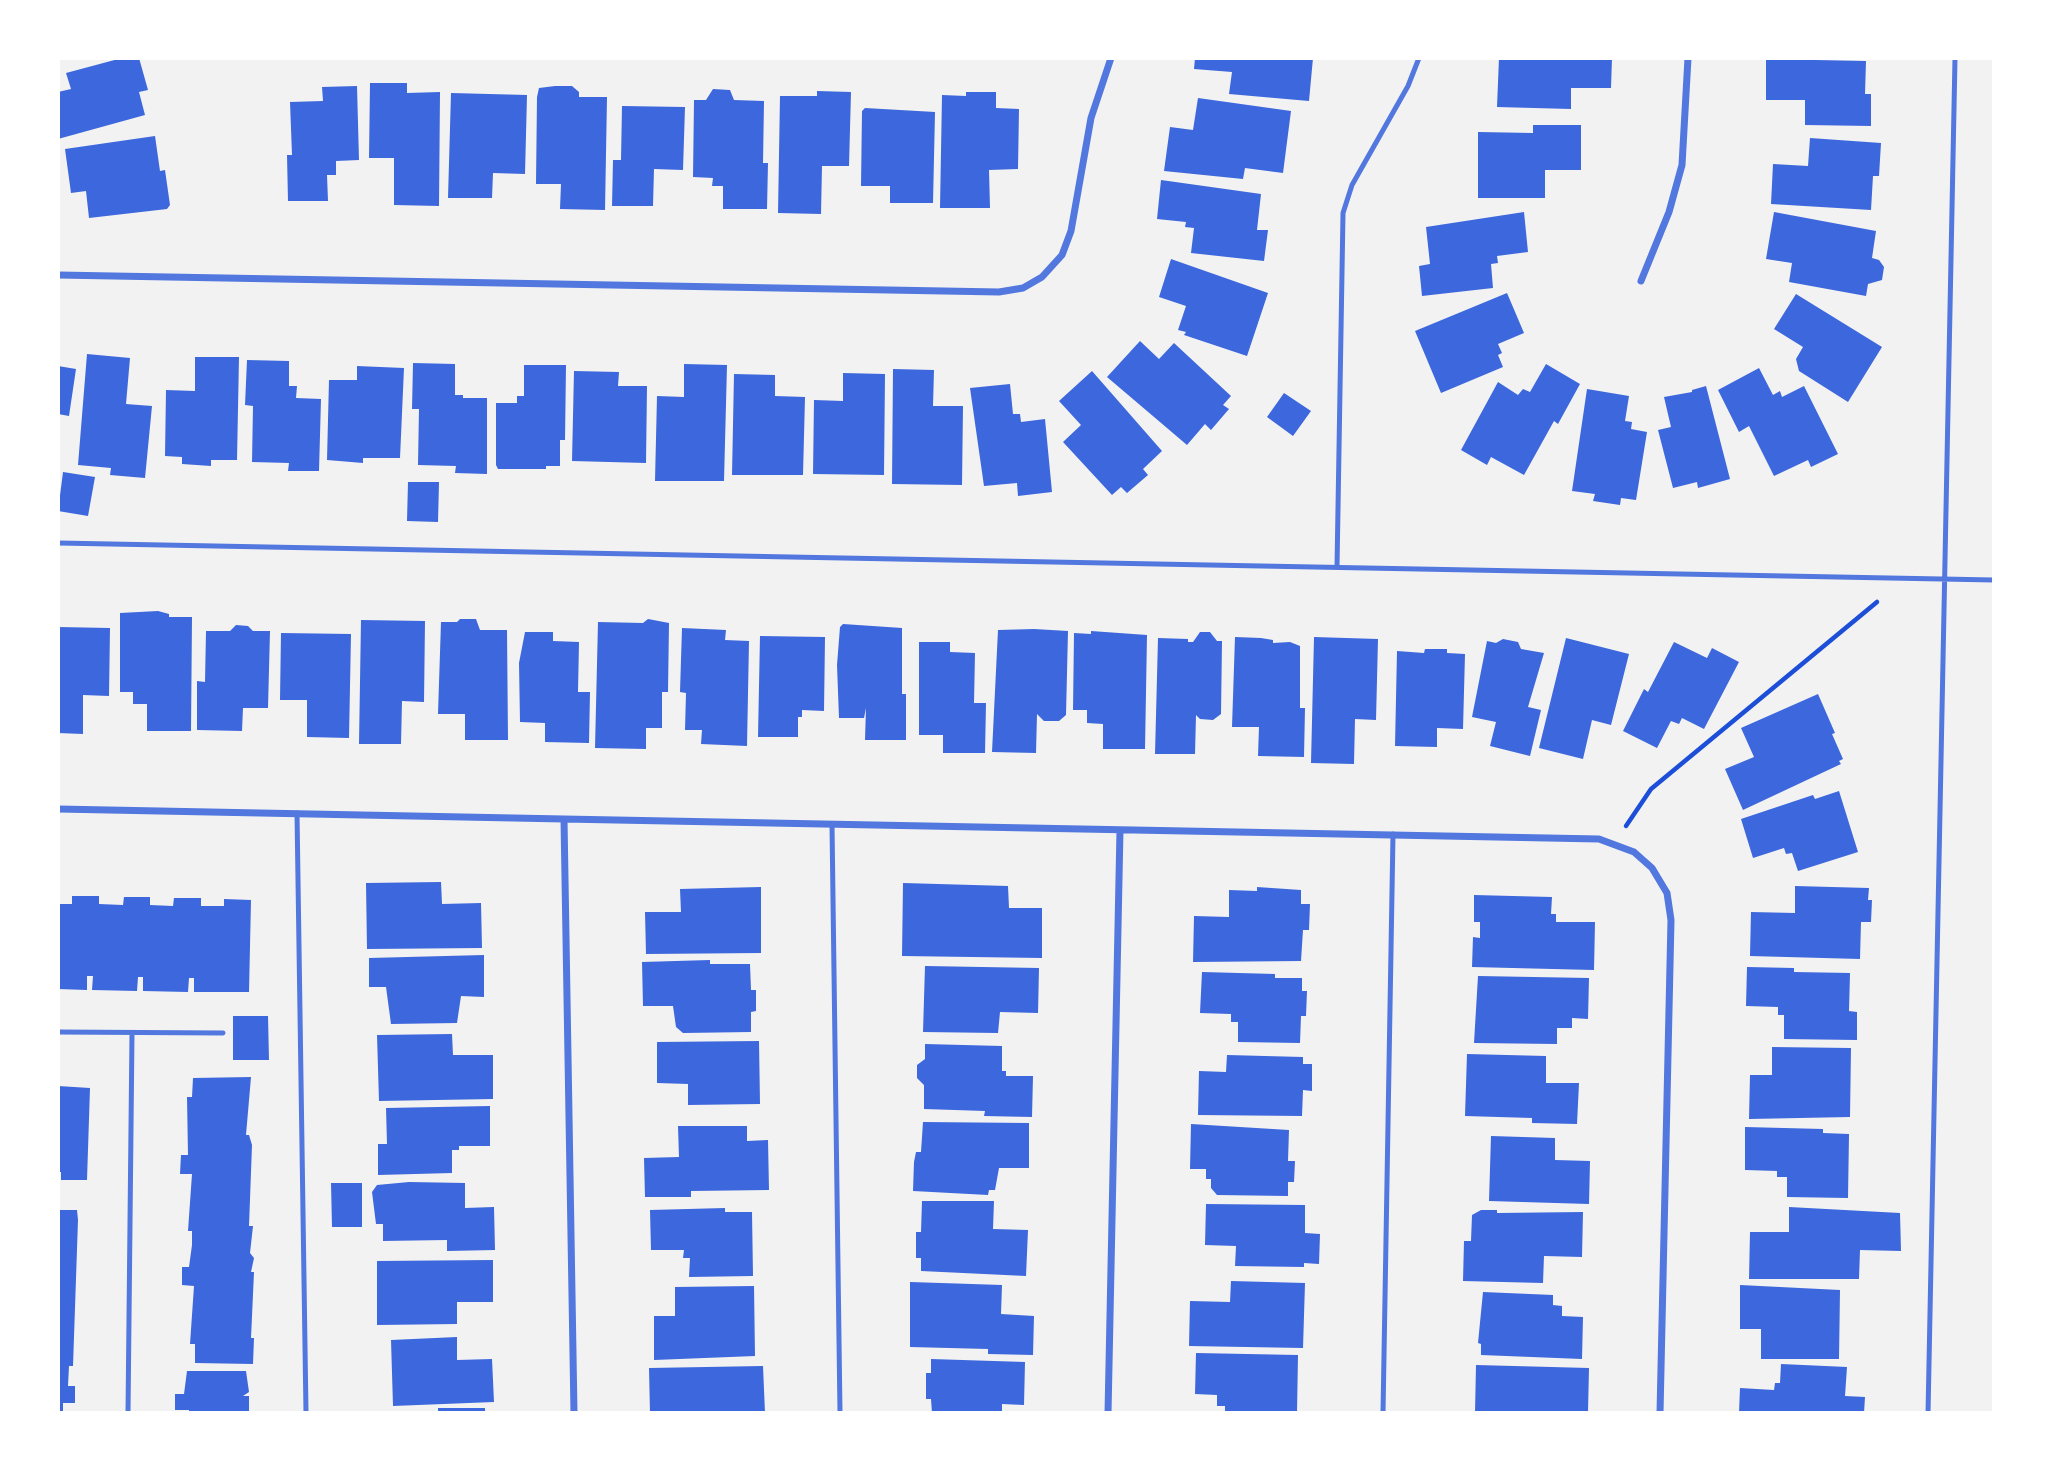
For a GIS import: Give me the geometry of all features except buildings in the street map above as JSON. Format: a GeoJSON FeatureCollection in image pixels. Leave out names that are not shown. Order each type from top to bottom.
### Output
{"type":"FeatureCollection","features":[{"type":"Feature","properties":{"kind":"street"},"geometry":{"type":"LineString","coordinates":[[58,275],[985,292],[1023,288],[1042,277],[1062,255],[1071,231],[1091,118],[1111,58]]}},
{"type":"Feature","properties":{"kind":"street"},"geometry":{"type":"LineString","coordinates":[[1641,281],[1669,212],[1682,165],[1688,58]]}},
{"type":"Feature","properties":{"kind":"street"},"geometry":{"type":"LineString","coordinates":[[58,809],[1393,834],[1599,839],[1615,843],[1634,852],[1652,868],[1667,893],[1671,920],[1660,1413]]}},
{"type":"Feature","properties":{"kind":"street"},"geometry":{"type":"LineString","coordinates":[[564,819],[574,1413]]}},
{"type":"Feature","properties":{"kind":"street"},"geometry":{"type":"LineString","coordinates":[[1108,1413],[1120,830]]}},
{"type":"Feature","properties":{"kind":"lane"},"geometry":{"type":"LineString","coordinates":[[1337,567],[1343,213],[1352,185],[1408,86],[1419,58]]}},
{"type":"Feature","properties":{"kind":"lane"},"geometry":{"type":"LineString","coordinates":[[1928,1413],[1955,58]]}},
{"type":"Feature","properties":{"kind":"lane"},"geometry":{"type":"LineString","coordinates":[[58,543],[1916,576],[1994,580]]}},
{"type":"Feature","properties":{"kind":"lane"},"geometry":{"type":"LineString","coordinates":[[297,813],[306,1413]]}},
{"type":"Feature","properties":{"kind":"lane"},"geometry":{"type":"LineString","coordinates":[[832,825],[840,1413]]}},
{"type":"Feature","properties":{"kind":"lane"},"geometry":{"type":"LineString","coordinates":[[1383,1413],[1393,834]]}},
{"type":"Feature","properties":{"kind":"lane"},"geometry":{"type":"LineString","coordinates":[[58,1032],[223,1033]]}},
{"type":"Feature","properties":{"kind":"lane"},"geometry":{"type":"LineString","coordinates":[[128,1413],[132,1033]]}},
{"type":"Feature","properties":{"kind":"path"},"geometry":{"type":"LineString","coordinates":[[1615,843],[1651,789],[1868,609],[1916,576]]}}]}
